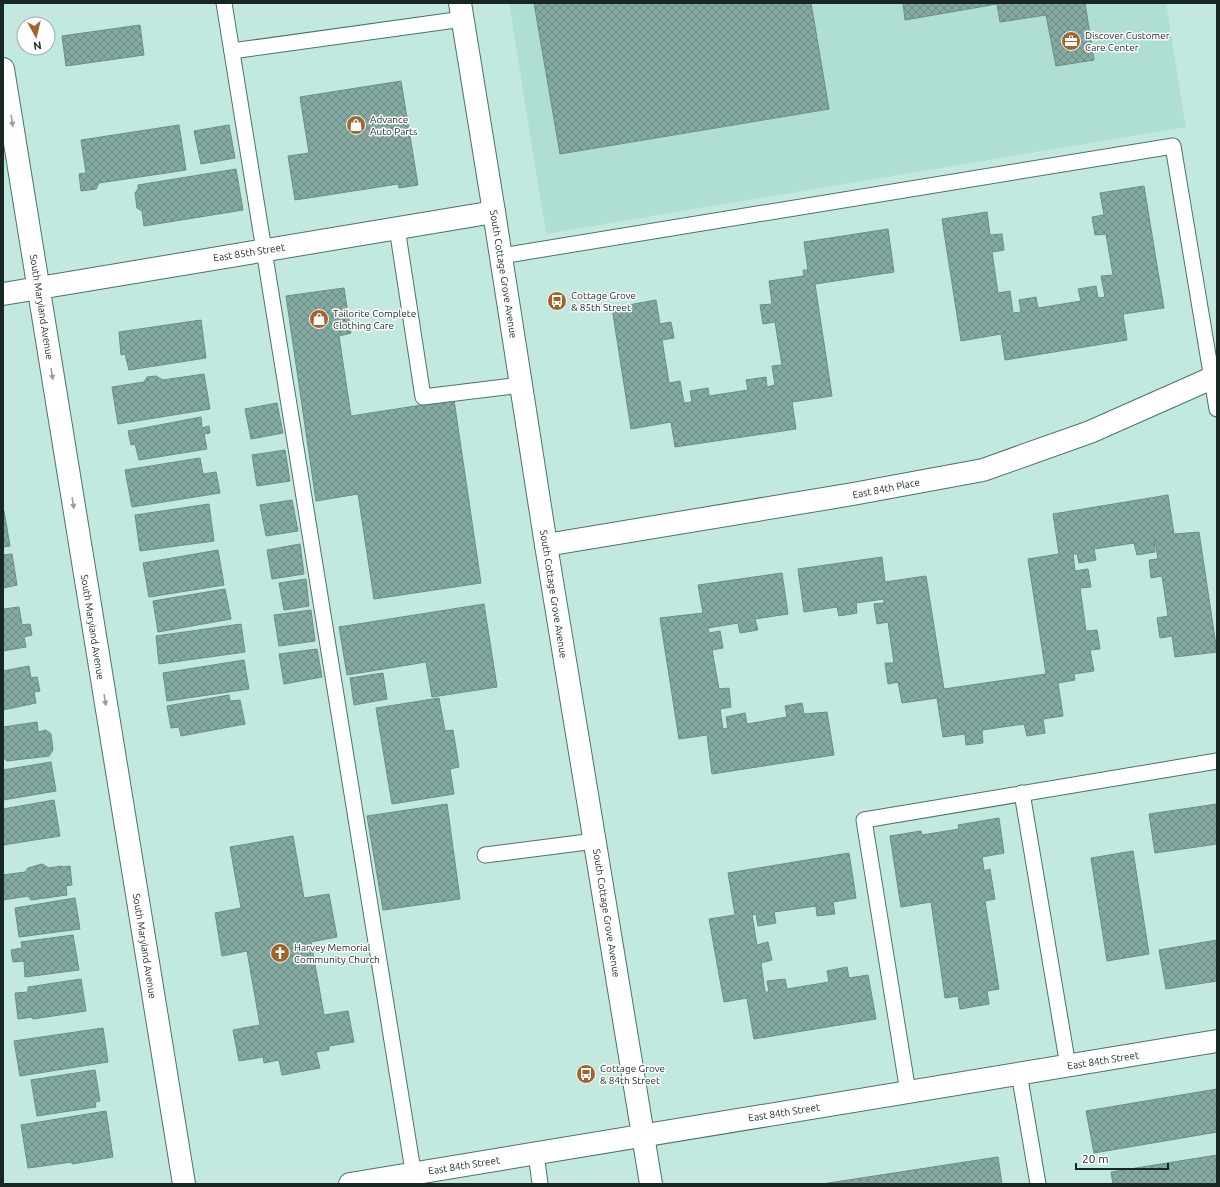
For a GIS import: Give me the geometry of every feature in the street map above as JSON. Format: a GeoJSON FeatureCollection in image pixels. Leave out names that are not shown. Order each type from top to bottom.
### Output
{"type":"FeatureCollection","features":[{"type":"Feature","properties":{"kind":"street","name":"South Cottage Grove Avenue"},"geometry":{"type":"LineString","coordinates":[[461,11],[546,545],[651,1184]]}},
{"type":"Feature","properties":{"kind":"street","name":"South Maryland Avenue"},"geometry":{"type":"LineString","coordinates":[[3,69],[184,1184]]}},
{"type":"Feature","properties":{"kind":"street","name":"East 85th Street"},"geometry":{"type":"LineString","coordinates":[[3,294],[494,212]]}},
{"type":"Feature","properties":{"kind":"street","name":"East 84th Place"},"geometry":{"type":"LineString","coordinates":[[546,545],[853,494],[983,470],[1090,432],[1212,378]]}},
{"type":"Feature","properties":{"kind":"street","name":"East 84th Street"},"geometry":{"type":"LineString","coordinates":[[350,1184],[415,1179],[536,1153],[1217,1041]]}},
{"type":"Feature","properties":{"kind":"lane"},"geometry":{"type":"LineString","coordinates":[[224,3],[415,1179]]}},
{"type":"Feature","properties":{"kind":"lane"},"geometry":{"type":"LineString","coordinates":[[232,51],[461,11]]}},
{"type":"Feature","properties":{"kind":"lane"},"geometry":{"type":"LineString","coordinates":[[501,256],[1173,146],[1217,409]]}},
{"type":"Feature","properties":{"kind":"lane"},"geometry":{"type":"LineString","coordinates":[[398,228],[423,397],[521,385]]}},
{"type":"Feature","properties":{"kind":"lane"},"geometry":{"type":"LineString","coordinates":[[908,1092],[864,820],[1217,761]]}},
{"type":"Feature","properties":{"kind":"lane"},"geometry":{"type":"LineString","coordinates":[[1022,793],[1068,1066]]}},
{"type":"Feature","properties":{"kind":"lane"},"geometry":{"type":"LineString","coordinates":[[485,855],[595,841]]}},
{"type":"Feature","properties":{"kind":"lane"},"geometry":{"type":"LineString","coordinates":[[1019,1074],[1038,1184]]}},
{"type":"Feature","properties":{"kind":"lane"},"geometry":{"type":"LineString","coordinates":[[536,1153],[540,1184]]}},
{"type":"Feature","properties":{"kind":"shaded area"},"geometry":{"type":"Polygon","coordinates":[[[509,3],[1166,3],[1186,127],[546,234],[509,3]]]}},
{"type":"Feature","properties":{"kind":"building"},"geometry":{"type":"Polygon","coordinates":[[[534,3],[811,3],[829,109],[560,154],[534,3]]]}},
{"type":"Feature","properties":{"kind":"building","name":"Discover Customer Care Center"},"geometry":{"type":"Polygon","coordinates":[[[903,3],[1085,3],[1094,60],[1056,66],[1046,15],[1000,22],[997,4],[905,20],[903,3]]]}},
{"type":"Feature","properties":{"kind":"building"},"geometry":{"type":"Polygon","coordinates":[[[140,25],[144,55],[66,66],[62,36],[140,25]]]}},
{"type":"Feature","properties":{"kind":"building","name":"Advance Auto Parts"},"geometry":{"type":"Polygon","coordinates":[[[401,81],[418,185],[399,188],[398,184],[295,200],[288,156],[309,153],[300,97],[401,81]]]}},
{"type":"Feature","properties":{"kind":"building"},"geometry":{"type":"Polygon","coordinates":[[[179,125],[186,170],[99,183],[96,189],[81,191],[79,174],[86,173],[81,140],[179,125]]]}},
{"type":"Feature","properties":{"kind":"building"},"geometry":{"type":"Polygon","coordinates":[[[229,125],[235,158],[201,164],[194,131],[229,125]]]}},
{"type":"Feature","properties":{"kind":"building"},"geometry":{"type":"Polygon","coordinates":[[[236,169],[243,210],[144,226],[142,211],[137,208],[135,193],[138,189],[138,185],[236,169]]]}},
{"type":"Feature","properties":{"kind":"building"},"geometry":{"type":"Polygon","coordinates":[[[1144,186],[1164,308],[1123,314],[1127,340],[1005,360],[1001,334],[961,341],[942,219],[987,212],[990,235],[1002,234],[1004,250],[992,252],[998,293],[1010,291],[1013,313],[1021,312],[1019,300],[1036,297],[1038,308],[1081,301],[1078,289],[1096,286],[1098,298],[1105,297],[1101,276],[1113,275],[1106,234],[1095,235],[1092,217],[1104,215],[1100,193],[1144,186]]]}},
{"type":"Feature","properties":{"kind":"building"},"geometry":{"type":"Polygon","coordinates":[[[888,229],[894,272],[815,284],[832,396],[792,402],[796,429],[675,447],[671,422],[631,429],[612,308],[656,300],[660,324],[671,322],[674,338],[662,340],[669,383],[680,381],[684,403],[692,402],[690,391],[708,388],[709,396],[748,390],[746,380],[766,377],[767,387],[775,385],[772,366],[782,365],[775,322],[763,324],[760,305],[772,304],[769,281],[804,276],[803,270],[808,270],[804,242],[888,229]]]}},
{"type":"Feature","properties":{"kind":"building"},"geometry":{"type":"Polygon","coordinates":[[[344,288],[351,333],[339,336],[351,416],[454,400],[481,583],[374,599],[358,494],[316,501],[286,296],[344,288]]]}},
{"type":"Feature","properties":{"kind":"building"},"geometry":{"type":"Polygon","coordinates":[[[201,320],[206,358],[129,370],[125,354],[121,355],[119,332],[201,320]]]}},
{"type":"Feature","properties":{"kind":"building"},"geometry":{"type":"Polygon","coordinates":[[[204,374],[210,409],[118,424],[112,387],[144,382],[147,377],[156,376],[163,380],[204,374]]]}},
{"type":"Feature","properties":{"kind":"building"},"geometry":{"type":"Polygon","coordinates":[[[277,403],[283,433],[251,439],[245,409],[277,403]]]}},
{"type":"Feature","properties":{"kind":"building"},"geometry":{"type":"Polygon","coordinates":[[[201,417],[202,428],[209,426],[210,433],[204,434],[207,449],[139,460],[135,444],[131,445],[128,431],[201,417]]]}},
{"type":"Feature","properties":{"kind":"building"},"geometry":{"type":"Polygon","coordinates":[[[285,450],[290,481],[257,486],[252,455],[285,450]]]}},
{"type":"Feature","properties":{"kind":"building"},"geometry":{"type":"Polygon","coordinates":[[[200,458],[203,474],[216,472],[220,493],[132,507],[125,470],[200,458]]]}},
{"type":"Feature","properties":{"kind":"building"},"geometry":{"type":"Polygon","coordinates":[[[1168,495],[1174,534],[1199,532],[1217,652],[1175,657],[1172,636],[1160,638],[1157,618],[1168,616],[1162,576],[1151,578],[1149,560],[1158,559],[1155,541],[1155,552],[1137,555],[1134,543],[1094,549],[1096,560],[1079,563],[1077,554],[1073,554],[1075,571],[1088,569],[1091,587],[1080,588],[1086,631],[1097,630],[1100,649],[1090,650],[1094,671],[1074,674],[1075,680],[1058,683],[1063,716],[1043,719],[1045,733],[1027,736],[1024,724],[982,730],[983,743],[966,745],[965,734],[943,737],[937,698],[902,703],[898,682],[888,684],[885,663],[894,663],[888,622],[877,624],[874,604],[884,603],[884,599],[856,603],[857,613],[839,616],[837,607],[804,612],[798,569],[882,557],[885,582],[926,576],[944,689],[1046,674],[1028,559],[1059,554],[1053,514],[1168,495]]]}},
{"type":"Feature","properties":{"kind":"building"},"geometry":{"type":"Polygon","coordinates":[[[292,500],[298,531],[266,536],[260,505],[292,500]]]}},
{"type":"Feature","properties":{"kind":"building"},"geometry":{"type":"Polygon","coordinates":[[[209,504],[214,541],[140,551],[135,515],[209,504]]]}},
{"type":"Feature","properties":{"kind":"building"},"geometry":{"type":"Polygon","coordinates":[[[3,511],[10,546],[3,547],[3,511]]]}},
{"type":"Feature","properties":{"kind":"building"},"geometry":{"type":"Polygon","coordinates":[[[300,544],[304,574],[272,579],[267,550],[300,544]]]}},
{"type":"Feature","properties":{"kind":"building"},"geometry":{"type":"Polygon","coordinates":[[[218,550],[224,585],[149,597],[143,563],[218,550]]]}},
{"type":"Feature","properties":{"kind":"building"},"geometry":{"type":"Polygon","coordinates":[[[12,554],[17,585],[3,588],[3,555],[12,554]]]}},
{"type":"Feature","properties":{"kind":"building"},"geometry":{"type":"Polygon","coordinates":[[[782,573],[788,614],[755,619],[758,630],[740,633],[738,623],[708,628],[709,633],[720,631],[723,648],[712,650],[719,689],[729,688],[731,707],[720,709],[723,729],[728,728],[726,717],[745,713],[747,724],[787,717],[785,706],[802,703],[804,714],[827,712],[834,755],[712,774],[707,735],[679,739],[660,618],[703,613],[698,585],[782,573]]]}},
{"type":"Feature","properties":{"kind":"building"},"geometry":{"type":"Polygon","coordinates":[[[306,579],[309,606],[284,610],[279,583],[306,579]]]}},
{"type":"Feature","properties":{"kind":"building"},"geometry":{"type":"Polygon","coordinates":[[[225,589],[231,619],[158,632],[153,601],[225,589]]]}},
{"type":"Feature","properties":{"kind":"building"},"geometry":{"type":"Polygon","coordinates":[[[484,604],[497,687],[432,697],[426,662],[347,675],[339,627],[484,604]]]}},
{"type":"Feature","properties":{"kind":"building"},"geometry":{"type":"Polygon","coordinates":[[[19,607],[22,625],[30,624],[32,635],[24,637],[26,647],[3,651],[3,609],[19,607]]]}},
{"type":"Feature","properties":{"kind":"building"},"geometry":{"type":"Polygon","coordinates":[[[311,610],[315,641],[279,646],[274,615],[311,610]]]}},
{"type":"Feature","properties":{"kind":"building"},"geometry":{"type":"Polygon","coordinates":[[[241,624],[245,652],[159,664],[156,636],[241,624]]]}},
{"type":"Feature","properties":{"kind":"building"},"geometry":{"type":"Polygon","coordinates":[[[317,649],[322,677],[284,684],[279,654],[317,649]]]}},
{"type":"Feature","properties":{"kind":"building"},"geometry":{"type":"Polygon","coordinates":[[[244,660],[249,689],[167,701],[163,673],[244,660]]]}},
{"type":"Feature","properties":{"kind":"building"},"geometry":{"type":"Polygon","coordinates":[[[29,666],[31,678],[37,677],[40,691],[34,692],[36,703],[3,710],[3,671],[29,666]]]}},
{"type":"Feature","properties":{"kind":"building"},"geometry":{"type":"Polygon","coordinates":[[[383,673],[387,699],[354,705],[350,678],[383,673]]]}},
{"type":"Feature","properties":{"kind":"building"},"geometry":{"type":"Polygon","coordinates":[[[229,695],[230,701],[240,700],[245,724],[181,736],[179,727],[171,728],[167,706],[229,695]]]}},
{"type":"Feature","properties":{"kind":"building"},"geometry":{"type":"Polygon","coordinates":[[[439,698],[445,731],[453,730],[459,767],[450,769],[454,794],[392,804],[376,708],[439,698]]]}},
{"type":"Feature","properties":{"kind":"building"},"geometry":{"type":"Polygon","coordinates":[[[37,722],[38,732],[46,730],[51,734],[53,750],[49,756],[7,761],[3,758],[3,727],[37,722]]]}},
{"type":"Feature","properties":{"kind":"building"},"geometry":{"type":"Polygon","coordinates":[[[51,762],[56,791],[3,800],[3,770],[51,762]]]}},
{"type":"Feature","properties":{"kind":"building"},"geometry":{"type":"Polygon","coordinates":[[[54,800],[60,836],[3,845],[3,809],[54,800]]]}},
{"type":"Feature","properties":{"kind":"building"},"geometry":{"type":"Polygon","coordinates":[[[447,804],[460,899],[383,910],[367,816],[447,804]]]}},
{"type":"Feature","properties":{"kind":"building"},"geometry":{"type":"Polygon","coordinates":[[[1217,804],[1217,844],[1155,853],[1149,814],[1217,804]]]}},
{"type":"Feature","properties":{"kind":"building"},"geometry":{"type":"Polygon","coordinates":[[[999,818],[1004,853],[982,857],[984,871],[990,869],[995,899],[985,901],[999,989],[987,991],[989,1004],[960,1009],[958,996],[945,998],[931,902],[901,907],[890,836],[921,831],[922,835],[959,829],[958,825],[999,818]]]}},
{"type":"Feature","properties":{"kind":"building","name":"Harvey Memorial Community Church"},"geometry":{"type":"Polygon","coordinates":[[[293,836],[304,898],[329,894],[337,937],[311,942],[324,1015],[348,1011],[354,1042],[329,1046],[329,1050],[316,1052],[320,1068],[282,1075],[279,1060],[264,1063],[263,1057],[239,1061],[233,1030],[260,1025],[247,951],[222,956],[215,913],[241,908],[230,847],[293,836]]]}},
{"type":"Feature","properties":{"kind":"building"},"geometry":{"type":"Polygon","coordinates":[[[1133,851],[1149,954],[1107,961],[1091,858],[1133,851]]]}},
{"type":"Feature","properties":{"kind":"building"},"geometry":{"type":"Polygon","coordinates":[[[849,853],[856,898],[833,902],[835,914],[817,916],[816,906],[774,912],[776,923],[758,926],[756,914],[752,915],[757,945],[768,942],[772,960],[761,963],[765,992],[769,992],[767,981],[785,979],[787,989],[829,982],[827,971],[847,967],[849,978],[868,975],[876,1019],[754,1039],[747,998],[724,1002],[709,919],[735,915],[728,873],[849,853]]]}},
{"type":"Feature","properties":{"kind":"building"},"geometry":{"type":"Polygon","coordinates":[[[42,864],[49,868],[70,866],[72,885],[66,886],[67,895],[31,900],[28,896],[3,900],[3,875],[25,872],[28,868],[42,864]]]}},
{"type":"Feature","properties":{"kind":"building"},"geometry":{"type":"Polygon","coordinates":[[[75,898],[80,929],[19,937],[15,908],[75,898]]]}},
{"type":"Feature","properties":{"kind":"building"},"geometry":{"type":"Polygon","coordinates":[[[73,935],[79,970],[25,977],[24,961],[13,962],[11,950],[22,948],[21,942],[73,935]]]}},
{"type":"Feature","properties":{"kind":"building"},"geometry":{"type":"Polygon","coordinates":[[[1217,940],[1217,981],[1166,989],[1159,950],[1217,940]]]}},
{"type":"Feature","properties":{"kind":"building"},"geometry":{"type":"Polygon","coordinates":[[[81,979],[86,1011],[33,1019],[33,1017],[18,1019],[15,993],[28,992],[28,987],[81,979]]]}},
{"type":"Feature","properties":{"kind":"building"},"geometry":{"type":"Polygon","coordinates":[[[103,1028],[108,1062],[20,1076],[14,1041],[103,1028]]]}},
{"type":"Feature","properties":{"kind":"building"},"geometry":{"type":"Polygon","coordinates":[[[95,1070],[100,1101],[95,1102],[96,1107],[37,1116],[31,1080],[95,1070]]]}},
{"type":"Feature","properties":{"kind":"building"},"geometry":{"type":"Polygon","coordinates":[[[1217,1089],[1217,1132],[1094,1153],[1086,1111],[1217,1089]]]}},
{"type":"Feature","properties":{"kind":"building"},"geometry":{"type":"Polygon","coordinates":[[[106,1111],[113,1157],[72,1164],[72,1162],[28,1168],[21,1125],[106,1111]]]}},
{"type":"Feature","properties":{"kind":"building"},"geometry":{"type":"Polygon","coordinates":[[[1217,1155],[1217,1184],[1113,1184],[1111,1172],[1217,1155]]]}},
{"type":"Feature","properties":{"kind":"building"},"geometry":{"type":"Polygon","coordinates":[[[998,1157],[1002,1184],[822,1184],[998,1157]]]}},
{"type":"Feature","properties":{"kind":"place","name":"Discover Customer Care Center"},"geometry":{"type":"Point","coordinates":[1071,41]}},
{"type":"Feature","properties":{"kind":"place","name":"Advance Auto Parts"},"geometry":{"type":"Point","coordinates":[356,125]}},
{"type":"Feature","properties":{"kind":"place","name":"Cottage Grove & 85th Street"},"geometry":{"type":"Point","coordinates":[557,301]}},
{"type":"Feature","properties":{"kind":"place","name":"Tailorite Complete Clothing Care"},"geometry":{"type":"Point","coordinates":[319,319]}},
{"type":"Feature","properties":{"kind":"place","name":"Harvey Memorial Community Church"},"geometry":{"type":"Point","coordinates":[280,953]}},
{"type":"Feature","properties":{"kind":"place","name":"Cottage Grove & 84th Street"},"geometry":{"type":"Point","coordinates":[586,1074]}}]}
